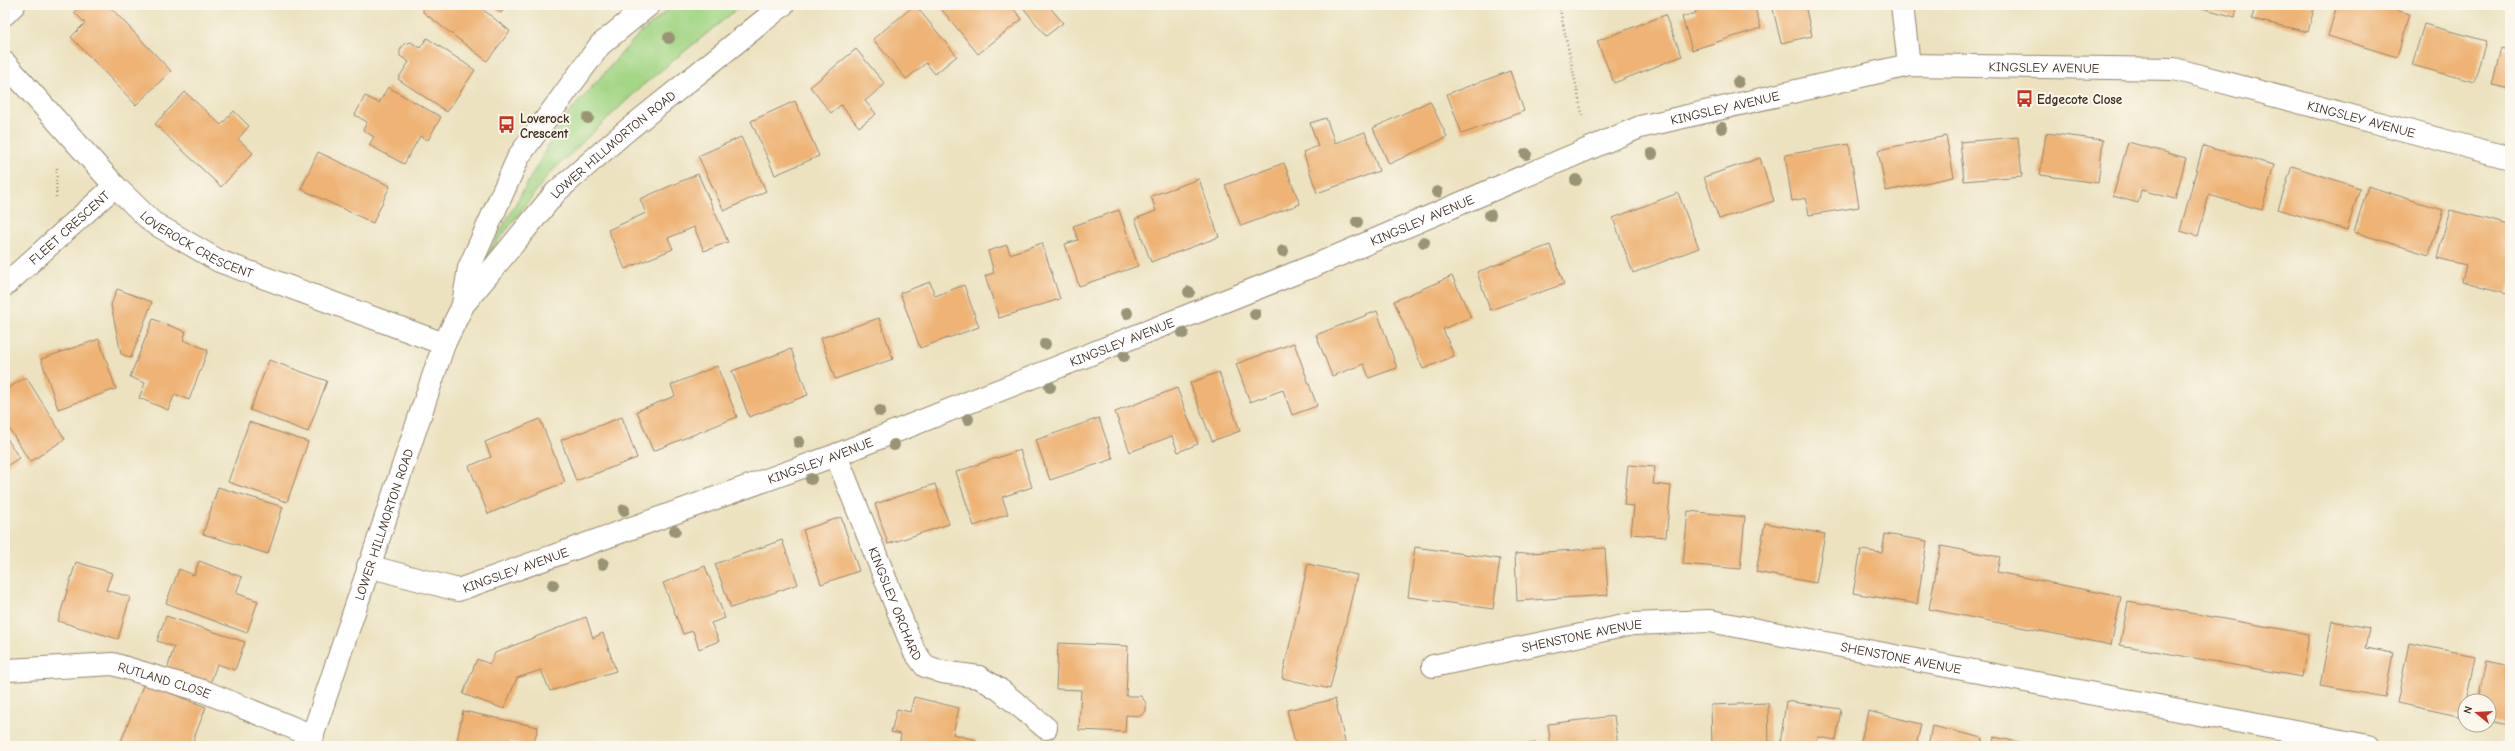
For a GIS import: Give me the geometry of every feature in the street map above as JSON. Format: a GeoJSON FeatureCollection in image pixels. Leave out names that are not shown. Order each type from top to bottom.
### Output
{"type":"FeatureCollection","features":[{"type":"Feature","properties":{"kind":"street"},"geometry":{"type":"LineString","coordinates":[[5,14],[14,5]]}},
{"type":"Feature","properties":{"kind":"street","name":"LOWER HILLMORTON ROAD"},"geometry":{"type":"LineString","coordinates":[[463,305],[469,268],[519,156],[600,46],[649,5]]}},
{"type":"Feature","properties":{"kind":"street","name":"LOWER HILLMORTON ROAD"},"geometry":{"type":"LineString","coordinates":[[311,741],[368,566],[444,344],[463,305],[556,192],[625,132],[783,5]]}},
{"type":"Feature","properties":{"kind":"street"},"geometry":{"type":"LineString","coordinates":[[1902,5],[1909,66]]}},
{"type":"Feature","properties":{"kind":"street","name":"LOVEROCK CRESCENT"},"geometry":{"type":"LineString","coordinates":[[5,64],[116,186],[152,222],[219,261],[444,344]]}},
{"type":"Feature","properties":{"kind":"street","name":"KINGSLEY AVENUE"},"geometry":{"type":"LineString","coordinates":[[368,566],[458,590],[836,455],[1318,264],[1640,127],[1909,66],[2174,69],[2510,158]]}},
{"type":"Feature","properties":{"kind":"street","name":"FLEET CRESCENT"},"geometry":{"type":"LineString","coordinates":[[5,286],[116,186]]}},
{"type":"Feature","properties":{"kind":"street","name":"KINGSLEY ORCHARD"},"geometry":{"type":"LineString","coordinates":[[836,455],[914,651],[925,666],[942,672],[979,677],[1000,690],[1046,728]]}},
{"type":"Feature","properties":{"kind":"street","name":"SHENSTONE AVENUE"},"geometry":{"type":"LineString","coordinates":[[1433,666],[1633,624],[1710,620],[2368,746]]}},
{"type":"Feature","properties":{"kind":"street","name":"RUTLAND CLOSE"},"geometry":{"type":"LineString","coordinates":[[8,670],[113,664],[203,691],[311,741]]}},
{"type":"Feature","properties":{"kind":"path"},"geometry":{"type":"LineString","coordinates":[[1559,5],[1590,148]]}},
{"type":"Feature","properties":{"kind":"path"},"geometry":{"type":"LineString","coordinates":[[57,163],[56,200],[74,224]]}},
{"type":"Feature","properties":{"kind":"green space"},"geometry":{"type":"Polygon","coordinates":[[[674,5],[742,5],[643,85],[549,174],[486,257],[562,121],[636,37],[674,5]]]}},
{"type":"Feature","properties":{"kind":"building"},"geometry":{"type":"Polygon","coordinates":[[[82,5],[108,5],[171,71],[136,105],[71,37],[85,23],[74,12],[82,5]]]}},
{"type":"Feature","properties":{"kind":"building"},"geometry":{"type":"Polygon","coordinates":[[[423,5],[477,5],[510,31],[487,61],[423,12],[423,5]]]}},
{"type":"Feature","properties":{"kind":"building"},"geometry":{"type":"Polygon","coordinates":[[[491,5],[508,5],[501,13],[491,5]]]}},
{"type":"Feature","properties":{"kind":"building"},"geometry":{"type":"Polygon","coordinates":[[[915,5],[957,56],[935,74],[926,63],[906,79],[873,39],[915,5]]]}},
{"type":"Feature","properties":{"kind":"building"},"geometry":{"type":"Polygon","coordinates":[[[938,5],[1010,5],[1022,19],[978,54],[938,5]]]}},
{"type":"Feature","properties":{"kind":"building"},"geometry":{"type":"Polygon","coordinates":[[[1021,5],[1048,5],[1063,23],[1046,36],[1021,5]]]}},
{"type":"Feature","properties":{"kind":"building"},"geometry":{"type":"Polygon","coordinates":[[[1694,5],[1754,5],[1761,28],[1692,50],[1682,17],[1696,13],[1694,5]]]}},
{"type":"Feature","properties":{"kind":"building"},"geometry":{"type":"Polygon","coordinates":[[[1772,5],[1805,5],[1812,36],[1781,43],[1772,5]]]}},
{"type":"Feature","properties":{"kind":"building"},"geometry":{"type":"Polygon","coordinates":[[[2191,5],[2238,5],[2235,17],[2191,5]]]}},
{"type":"Feature","properties":{"kind":"building"},"geometry":{"type":"Polygon","coordinates":[[[2255,5],[2315,5],[2308,32],[2252,19],[2255,5]]]}},
{"type":"Feature","properties":{"kind":"building"},"geometry":{"type":"Polygon","coordinates":[[[2337,5],[2380,5],[2409,14],[2397,57],[2328,36],[2337,5]]]}},
{"type":"Feature","properties":{"kind":"building"},"geometry":{"type":"Polygon","coordinates":[[[1665,15],[1682,56],[1614,83],[1597,41],[1665,15]]]}},
{"type":"Feature","properties":{"kind":"building"},"geometry":{"type":"Polygon","coordinates":[[[2424,24],[2486,41],[2474,82],[2412,65],[2424,24]]]}},
{"type":"Feature","properties":{"kind":"building"},"geometry":{"type":"Polygon","coordinates":[[[427,38],[475,70],[447,112],[398,79],[409,62],[400,56],[400,50],[404,44],[411,42],[420,48],[427,38]]]}},
{"type":"Feature","properties":{"kind":"building"},"geometry":{"type":"Polygon","coordinates":[[[2501,48],[2510,50],[2510,89],[2492,85],[2501,48]]]}},
{"type":"Feature","properties":{"kind":"building"},"geometry":{"type":"Polygon","coordinates":[[[856,49],[885,84],[865,101],[876,114],[859,127],[841,105],[831,113],[810,87],[856,49]]]}},
{"type":"Feature","properties":{"kind":"building"},"geometry":{"type":"Polygon","coordinates":[[[1510,71],[1524,111],[1462,134],[1447,94],[1510,71]]]}},
{"type":"Feature","properties":{"kind":"building"},"geometry":{"type":"Polygon","coordinates":[[[388,87],[441,117],[428,140],[420,136],[404,164],[369,145],[374,137],[363,130],[367,122],[355,115],[365,96],[379,103],[388,87]]]}},
{"type":"Feature","properties":{"kind":"building"},"geometry":{"type":"Polygon","coordinates":[[[185,92],[221,125],[234,111],[249,126],[238,139],[253,153],[221,187],[155,124],[185,92]]]}},
{"type":"Feature","properties":{"kind":"building"},"geometry":{"type":"Polygon","coordinates":[[[795,101],[819,156],[775,175],[751,121],[795,101]]]}},
{"type":"Feature","properties":{"kind":"building"},"geometry":{"type":"Polygon","coordinates":[[[1430,101],[1447,137],[1389,164],[1373,128],[1430,101]]]}},
{"type":"Feature","properties":{"kind":"building"},"geometry":{"type":"Polygon","coordinates":[[[1326,118],[1335,143],[1365,132],[1379,171],[1317,193],[1303,152],[1318,146],[1310,123],[1326,118]]]}},
{"type":"Feature","properties":{"kind":"building"},"geometry":{"type":"Polygon","coordinates":[[[2046,133],[2103,140],[2098,183],[2040,175],[2046,133]]]}},
{"type":"Feature","properties":{"kind":"building"},"geometry":{"type":"Polygon","coordinates":[[[1946,136],[1954,177],[1886,191],[1878,150],[1946,136]]]}},
{"type":"Feature","properties":{"kind":"building"},"geometry":{"type":"Polygon","coordinates":[[[741,137],[766,191],[724,211],[698,156],[741,137]]]}},
{"type":"Feature","properties":{"kind":"building"},"geometry":{"type":"Polygon","coordinates":[[[2018,137],[2022,176],[1964,181],[1960,142],[2018,137]]]}},
{"type":"Feature","properties":{"kind":"building"},"geometry":{"type":"Polygon","coordinates":[[[2128,142],[2186,158],[2175,199],[2141,190],[2138,203],[2113,196],[2128,142]]]}},
{"type":"Feature","properties":{"kind":"building"},"geometry":{"type":"Polygon","coordinates":[[[1849,144],[1859,207],[1809,215],[1806,198],[1792,201],[1785,155],[1849,144]]]}},
{"type":"Feature","properties":{"kind":"building"},"geometry":{"type":"Polygon","coordinates":[[[2203,146],[2274,165],[2262,210],[2209,195],[2198,236],[2180,231],[2203,146]]]}},
{"type":"Feature","properties":{"kind":"building"},"geometry":{"type":"Polygon","coordinates":[[[318,152],[390,186],[373,223],[301,189],[318,152]]]}},
{"type":"Feature","properties":{"kind":"building"},"geometry":{"type":"Polygon","coordinates":[[[1760,158],[1774,201],[1719,219],[1704,177],[1760,158]]]}},
{"type":"Feature","properties":{"kind":"building"},"geometry":{"type":"Polygon","coordinates":[[[1284,163],[1300,204],[1241,226],[1225,185],[1284,163]]]}},
{"type":"Feature","properties":{"kind":"building"},"geometry":{"type":"Polygon","coordinates":[[[2292,166],[2360,188],[2347,230],[2278,209],[2292,166]]]}},
{"type":"Feature","properties":{"kind":"building"},"geometry":{"type":"Polygon","coordinates":[[[698,174],[728,242],[704,251],[694,227],[668,238],[673,249],[625,269],[608,230],[646,213],[640,199],[698,174]]]}},
{"type":"Feature","properties":{"kind":"building"},"geometry":{"type":"Polygon","coordinates":[[[1199,179],[1219,237],[1151,262],[1135,219],[1156,211],[1151,196],[1199,179]]]}},
{"type":"Feature","properties":{"kind":"building"},"geometry":{"type":"Polygon","coordinates":[[[2368,186],[2443,210],[2429,255],[2354,232],[2368,186]]]}},
{"type":"Feature","properties":{"kind":"building"},"geometry":{"type":"Polygon","coordinates":[[[1678,193],[1699,248],[1633,273],[1613,218],[1678,193]]]}},
{"type":"Feature","properties":{"kind":"building"},"geometry":{"type":"Polygon","coordinates":[[[1119,210],[1138,266],[1079,286],[1065,244],[1078,240],[1073,226],[1119,210]]]}},
{"type":"Feature","properties":{"kind":"building"},"geometry":{"type":"Polygon","coordinates":[[[2450,210],[2510,225],[2510,280],[2507,293],[2462,281],[2466,265],[2437,258],[2450,210]]]}},
{"type":"Feature","properties":{"kind":"building"},"geometry":{"type":"Polygon","coordinates":[[[1042,243],[1060,299],[999,318],[985,276],[994,273],[988,251],[1007,245],[1010,254],[1042,243]]]}},
{"type":"Feature","properties":{"kind":"building"},"geometry":{"type":"Polygon","coordinates":[[[1550,245],[1564,284],[1490,310],[1477,272],[1550,245]]]}},
{"type":"Feature","properties":{"kind":"building"},"geometry":{"type":"Polygon","coordinates":[[[1452,276],[1471,317],[1443,329],[1454,356],[1423,369],[1394,301],[1452,276]]]}},
{"type":"Feature","properties":{"kind":"building"},"geometry":{"type":"Polygon","coordinates":[[[930,282],[935,296],[964,285],[979,327],[920,348],[900,293],[930,282]]]}},
{"type":"Feature","properties":{"kind":"building"},"geometry":{"type":"Polygon","coordinates":[[[117,289],[152,302],[131,358],[121,354],[111,305],[117,289]]]}},
{"type":"Feature","properties":{"kind":"building"},"geometry":{"type":"Polygon","coordinates":[[[1377,311],[1397,368],[1369,378],[1364,364],[1332,376],[1316,335],[1377,311]]]}},
{"type":"Feature","properties":{"kind":"building"},"geometry":{"type":"Polygon","coordinates":[[[879,318],[893,359],[835,379],[821,338],[879,318]]]}},
{"type":"Feature","properties":{"kind":"building"},"geometry":{"type":"Polygon","coordinates":[[[153,319],[186,332],[183,340],[208,350],[189,400],[175,394],[168,410],[139,398],[145,383],[130,377],[153,319]]]}},
{"type":"Feature","properties":{"kind":"building"},"geometry":{"type":"Polygon","coordinates":[[[99,339],[116,389],[58,409],[41,359],[99,339]]]}},
{"type":"Feature","properties":{"kind":"building"},"geometry":{"type":"Polygon","coordinates":[[[1294,343],[1317,406],[1292,415],[1283,390],[1250,402],[1236,364],[1294,343]]]}},
{"type":"Feature","properties":{"kind":"building"},"geometry":{"type":"Polygon","coordinates":[[[791,349],[808,395],[749,417],[732,371],[791,349]]]}},
{"type":"Feature","properties":{"kind":"building"},"geometry":{"type":"Polygon","coordinates":[[[269,360],[327,381],[308,432],[250,410],[269,360]]]}},
{"type":"Feature","properties":{"kind":"building"},"geometry":{"type":"Polygon","coordinates":[[[717,366],[737,417],[653,451],[637,411],[675,396],[671,385],[717,366]]]}},
{"type":"Feature","properties":{"kind":"building"},"geometry":{"type":"Polygon","coordinates":[[[1219,372],[1240,431],[1212,441],[1190,383],[1219,372]]]}},
{"type":"Feature","properties":{"kind":"building"},"geometry":{"type":"Polygon","coordinates":[[[26,377],[65,439],[30,462],[5,422],[5,390],[26,377]]]}},
{"type":"Feature","properties":{"kind":"building"},"geometry":{"type":"Polygon","coordinates":[[[1177,388],[1198,444],[1178,452],[1172,436],[1130,452],[1115,412],[1177,388]]]}},
{"type":"Feature","properties":{"kind":"building"},"geometry":{"type":"Polygon","coordinates":[[[622,417],[637,458],[576,481],[561,440],[622,417]]]}},
{"type":"Feature","properties":{"kind":"building"},"geometry":{"type":"Polygon","coordinates":[[[1099,418],[1113,459],[1050,480],[1036,440],[1099,418]]]}},
{"type":"Feature","properties":{"kind":"building"},"geometry":{"type":"Polygon","coordinates":[[[540,419],[565,482],[488,514],[469,466],[491,457],[485,442],[540,419]]]}},
{"type":"Feature","properties":{"kind":"building"},"geometry":{"type":"Polygon","coordinates":[[[249,422],[308,442],[287,502],[228,482],[249,422]]]}},
{"type":"Feature","properties":{"kind":"building"},"geometry":{"type":"Polygon","coordinates":[[[5,435],[19,458],[5,467],[5,435]]]}},
{"type":"Feature","properties":{"kind":"building"},"geometry":{"type":"Polygon","coordinates":[[[1020,450],[1032,487],[1002,497],[1008,514],[974,526],[956,472],[1020,450]]]}},
{"type":"Feature","properties":{"kind":"building"},"geometry":{"type":"Polygon","coordinates":[[[1628,465],[1655,467],[1653,484],[1671,486],[1666,537],[1631,534],[1634,506],[1624,505],[1628,465]]]}},
{"type":"Feature","properties":{"kind":"building"},"geometry":{"type":"Polygon","coordinates":[[[935,484],[949,524],[888,544],[875,504],[935,484]]]}},
{"type":"Feature","properties":{"kind":"building"},"geometry":{"type":"Polygon","coordinates":[[[218,487],[283,507],[268,554],[203,534],[218,487]]]}},
{"type":"Feature","properties":{"kind":"building"},"geometry":{"type":"Polygon","coordinates":[[[1688,511],[1745,517],[1740,569],[1683,564],[1688,511]]]}},
{"type":"Feature","properties":{"kind":"building"},"geometry":{"type":"Polygon","coordinates":[[[841,517],[859,571],[821,584],[803,530],[841,517]]]}},
{"type":"Feature","properties":{"kind":"building"},"geometry":{"type":"Polygon","coordinates":[[[1765,523],[1825,534],[1816,583],[1756,572],[1765,523]]]}},
{"type":"Feature","properties":{"kind":"building"},"geometry":{"type":"Polygon","coordinates":[[[1885,534],[1927,541],[1917,604],[1853,593],[1861,550],[1882,553],[1885,534]]]}},
{"type":"Feature","properties":{"kind":"building"},"geometry":{"type":"Polygon","coordinates":[[[782,540],[798,584],[731,608],[715,564],[782,540]]]}},
{"type":"Feature","properties":{"kind":"building"},"geometry":{"type":"Polygon","coordinates":[[[1941,546],[2000,557],[1997,572],[2121,597],[2111,645],[1929,609],[1941,546]]]}},
{"type":"Feature","properties":{"kind":"building"},"geometry":{"type":"Polygon","coordinates":[[[1415,547],[1500,559],[1493,609],[1408,597],[1415,547]]]}},
{"type":"Feature","properties":{"kind":"building"},"geometry":{"type":"Polygon","coordinates":[[[1605,548],[1608,595],[1517,601],[1515,554],[1605,548]]]}},
{"type":"Feature","properties":{"kind":"building"},"geometry":{"type":"Polygon","coordinates":[[[199,561],[242,577],[236,593],[258,601],[247,633],[166,603],[179,569],[194,575],[199,561]]]}},
{"type":"Feature","properties":{"kind":"building"},"geometry":{"type":"Polygon","coordinates":[[[76,562],[112,573],[106,590],[130,597],[118,639],[58,621],[76,562]]]}},
{"type":"Feature","properties":{"kind":"building"},"geometry":{"type":"Polygon","coordinates":[[[1308,564],[1357,575],[1330,689],[1282,678],[1308,564]]]}},
{"type":"Feature","properties":{"kind":"building"},"geometry":{"type":"Polygon","coordinates":[[[705,566],[725,618],[711,623],[719,641],[699,649],[693,631],[683,634],[663,583],[705,566]]]}},
{"type":"Feature","properties":{"kind":"building"},"geometry":{"type":"Polygon","coordinates":[[[2128,602],[2309,634],[2302,677],[2120,645],[2128,602]]]}},
{"type":"Feature","properties":{"kind":"building"},"geometry":{"type":"Polygon","coordinates":[[[166,616],[245,642],[235,670],[217,664],[210,684],[167,670],[174,647],[157,641],[166,616]]]}},
{"type":"Feature","properties":{"kind":"building"},"geometry":{"type":"Polygon","coordinates":[[[586,617],[593,638],[603,633],[616,671],[550,691],[541,670],[517,678],[504,709],[463,694],[477,659],[490,664],[495,653],[586,617]]]}},
{"type":"Feature","properties":{"kind":"building"},"geometry":{"type":"Polygon","coordinates":[[[2332,621],[2369,628],[2365,648],[2393,653],[2385,697],[2320,686],[2332,621]]]}},
{"type":"Feature","properties":{"kind":"building"},"geometry":{"type":"Polygon","coordinates":[[[1058,643],[1128,646],[1126,696],[1141,696],[1146,703],[1146,711],[1140,716],[1126,715],[1125,732],[1079,730],[1081,690],[1056,689],[1058,643]]]}},
{"type":"Feature","properties":{"kind":"building"},"geometry":{"type":"Polygon","coordinates":[[[2409,643],[2475,656],[2468,693],[2457,693],[2457,716],[2397,703],[2409,643]]]}},
{"type":"Feature","properties":{"kind":"building"},"geometry":{"type":"Polygon","coordinates":[[[2486,661],[2510,666],[2510,725],[2497,723],[2497,693],[2480,693],[2486,661]]]}},
{"type":"Feature","properties":{"kind":"building"},"geometry":{"type":"Polygon","coordinates":[[[144,683],[206,707],[191,746],[127,746],[120,744],[144,683]]]}},
{"type":"Feature","properties":{"kind":"building"},"geometry":{"type":"Polygon","coordinates":[[[914,697],[959,708],[953,734],[976,740],[975,746],[899,746],[901,734],[891,732],[897,709],[910,712],[914,697]]]}},
{"type":"Feature","properties":{"kind":"building"},"geometry":{"type":"Polygon","coordinates":[[[1335,699],[1346,746],[1296,746],[1287,710],[1335,699]]]}},
{"type":"Feature","properties":{"kind":"building"},"geometry":{"type":"Polygon","coordinates":[[[1786,701],[1841,709],[1836,740],[1818,737],[1816,746],[1780,745],[1786,701]]]}},
{"type":"Feature","properties":{"kind":"building"},"geometry":{"type":"Polygon","coordinates":[[[1768,703],[1769,746],[1712,746],[1711,705],[1768,703]]]}},
{"type":"Feature","properties":{"kind":"building"},"geometry":{"type":"Polygon","coordinates":[[[463,711],[538,727],[533,746],[510,742],[509,746],[456,746],[463,711]]]}},
{"type":"Feature","properties":{"kind":"building"},"geometry":{"type":"Polygon","coordinates":[[[1868,711],[1921,724],[1916,746],[1860,746],[1868,711]]]}},
{"type":"Feature","properties":{"kind":"building"},"geometry":{"type":"Polygon","coordinates":[[[1614,716],[1618,746],[1551,746],[1548,724],[1614,716]]]}},
{"type":"Feature","properties":{"kind":"building"},"geometry":{"type":"Polygon","coordinates":[[[1932,726],[1983,738],[1981,746],[1928,746],[1932,726]]]}},
{"type":"Feature","properties":{"kind":"building"},"geometry":{"type":"Polygon","coordinates":[[[1994,737],[2033,745],[2033,746],[1992,746],[1994,737]]]}},
{"type":"Feature","properties":{"kind":"building"},"geometry":{"type":"Polygon","coordinates":[[[1536,743],[1536,746],[1515,746],[1515,745],[1536,743]]]}},
{"type":"Feature","properties":{"kind":"building"},"geometry":{"type":"Polygon","coordinates":[[[1083,744],[1109,745],[1109,746],[1083,746],[1083,744]]]}},
{"type":"Feature","properties":{"kind":"place","name":"Edgecote Close"},"geometry":{"type":"Point","coordinates":[2024,99]}},
{"type":"Feature","properties":{"kind":"place","name":"Loverock Crescent"},"geometry":{"type":"Point","coordinates":[507,125]}}]}
